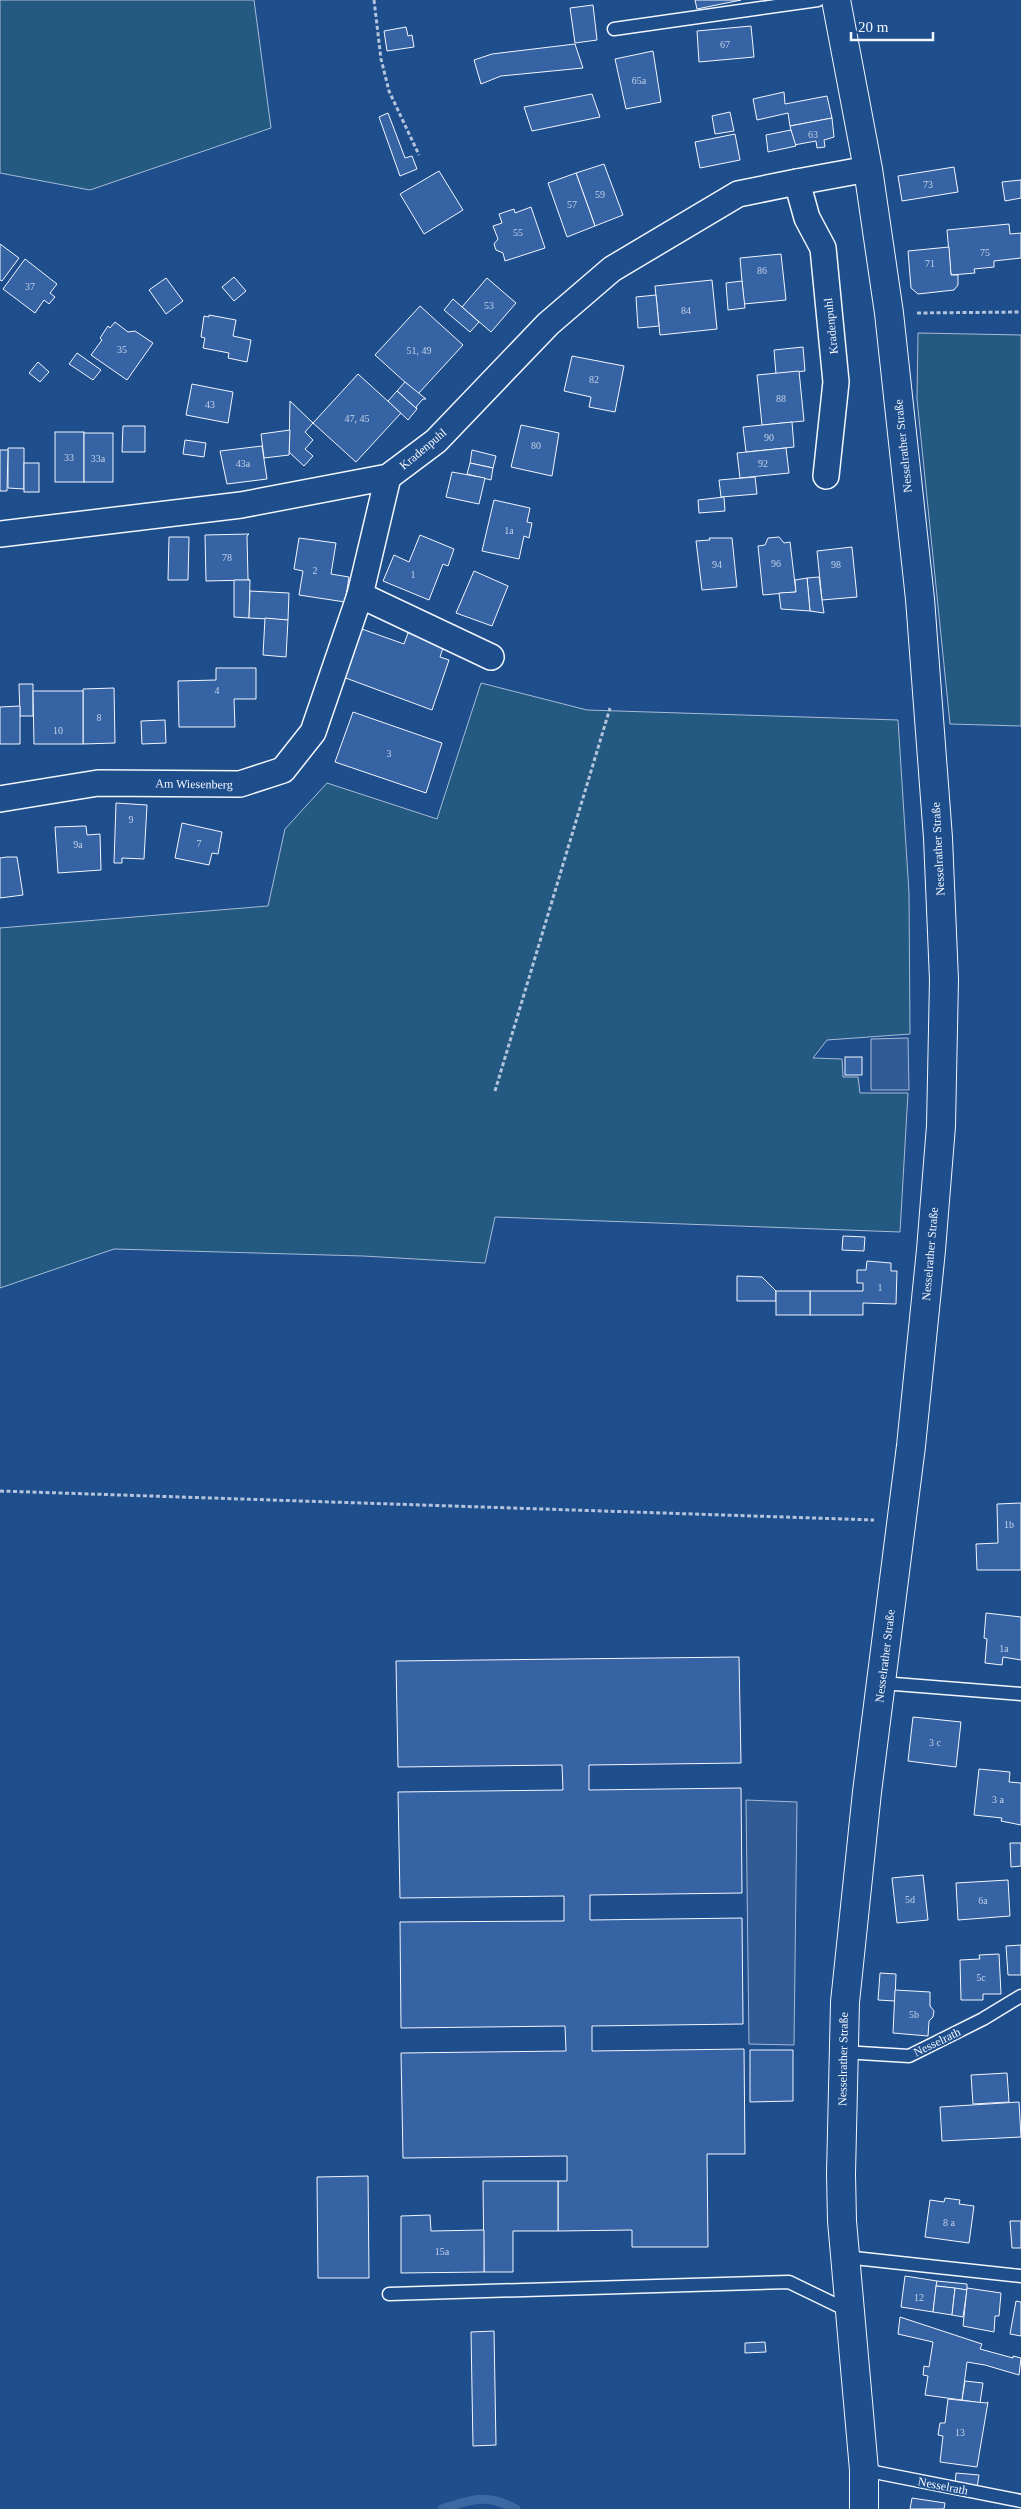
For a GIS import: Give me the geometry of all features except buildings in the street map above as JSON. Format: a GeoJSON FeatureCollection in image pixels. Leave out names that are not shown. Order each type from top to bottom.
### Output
{"type":"FeatureCollection","features":[{"type":"Feature","properties":{"kind":"main road","name":"Nesselrather Straße"},"geometry":{"type":"LineString","coordinates":[[836,0],[868,169],[889,313],[920,599],[938,838],[944,980],[941,1126],[930,1250],[911,1446],[845,2002],[841,2174],[849,2311],[864,2470],[864,2509]]}},
{"type":"Feature","properties":{"kind":"street","name":"Kradenpuhl"},"geometry":{"type":"LineString","coordinates":[[0,534],[241,505],[388,477],[436,441],[548,324],[612,269],[738,194],[868,169]]}},
{"type":"Feature","properties":{"kind":"street","name":"Kradenpuhl"},"geometry":{"type":"LineString","coordinates":[[797,182],[806,218],[823,248],[836,382],[826,476]]}},
{"type":"Feature","properties":{"kind":"street","name":"Am Wiesenberg"},"geometry":{"type":"LineString","coordinates":[[0,799],[98,782],[240,784],[283,770],[313,732],[360,595],[388,477]]}},
{"type":"Feature","properties":{"kind":"street"},"geometry":{"type":"LineString","coordinates":[[360,595],[460,645],[491,657]]}},
{"type":"Feature","properties":{"kind":"lane"},"geometry":{"type":"LineString","coordinates":[[614,29],[818,0]]}},
{"type":"Feature","properties":{"kind":"lane"},"geometry":{"type":"LineString","coordinates":[[882,1683],[1021,1694]]}},
{"type":"Feature","properties":{"kind":"lane","name":"Nesselrath"},"geometry":{"type":"LineString","coordinates":[[843,2052],[909,2056],[983,2019],[1021,1996]]}},
{"type":"Feature","properties":{"kind":"lane"},"geometry":{"type":"LineString","coordinates":[[845,2257],[1021,2276]]}},
{"type":"Feature","properties":{"kind":"lane"},"geometry":{"type":"LineString","coordinates":[[389,2294],[789,2282],[849,2311]]}},
{"type":"Feature","properties":{"kind":"lane","name":"Nesselrath"},"geometry":{"type":"LineString","coordinates":[[864,2470],[1021,2501]]}},
{"type":"Feature","properties":{"kind":"path"},"geometry":{"type":"LineString","coordinates":[[374,0],[381,59],[389,92],[419,156]]}},
{"type":"Feature","properties":{"kind":"path"},"geometry":{"type":"LineString","coordinates":[[889,313],[1021,312]]}},
{"type":"Feature","properties":{"kind":"path"},"geometry":{"type":"LineString","coordinates":[[495,1091],[610,708]]}},
{"type":"Feature","properties":{"kind":"path"},"geometry":{"type":"LineString","coordinates":[[0,1491],[876,1520],[875,1530]]}},
{"type":"Feature","properties":{"kind":"shaded area"},"geometry":{"type":"Polygon","coordinates":[[[0,0],[254,0],[271,128],[90,190],[0,173],[0,0]]]}},
{"type":"Feature","properties":{"kind":"shaded area"},"geometry":{"type":"Polygon","coordinates":[[[918,333],[1021,335],[1021,726],[950,724],[917,399],[918,333]]]}},
{"type":"Feature","properties":{"kind":"shaded area"},"geometry":{"type":"Polygon","coordinates":[[[481,683],[587,710],[898,720],[909,893],[910,1034],[827,1040],[813,1058],[842,1059],[843,1077],[858,1077],[860,1093],[908,1093],[900,1232],[495,1217],[485,1263],[363,1256],[114,1249],[0,1288],[0,928],[268,906],[285,829],[327,783],[437,819],[481,683]]]}},
{"type":"Feature","properties":{"kind":"shaded area"},"geometry":{"type":"Polygon","coordinates":[[[908,1038],[909,1090],[871,1090],[871,1039],[908,1038]]]}},
{"type":"Feature","properties":{"kind":"shaded area"},"geometry":{"type":"Polygon","coordinates":[[[746,1800],[797,1802],[794,2045],[749,2044],[746,1800]]]}},
{"type":"Feature","properties":{"kind":"waterway"},"geometry":{"type":"LineString","coordinates":[[442,2509],[479,2499],[496,2501],[516,2509]]}}]}
